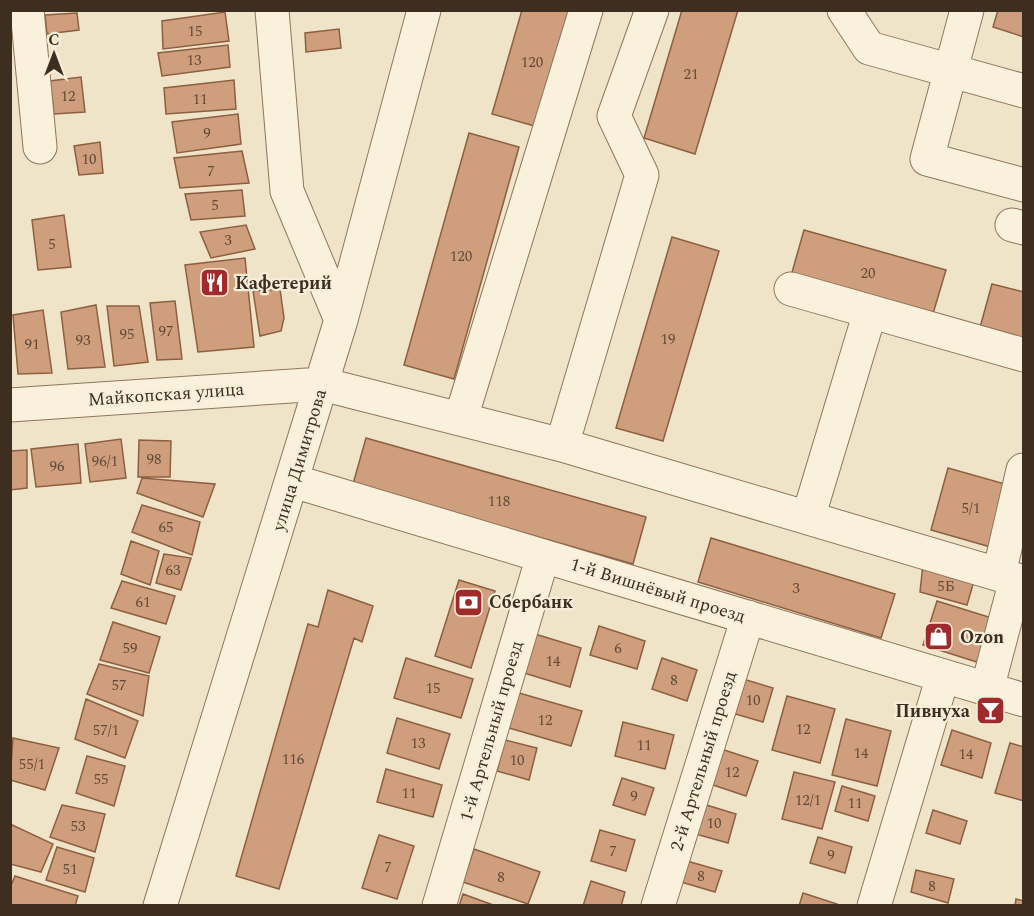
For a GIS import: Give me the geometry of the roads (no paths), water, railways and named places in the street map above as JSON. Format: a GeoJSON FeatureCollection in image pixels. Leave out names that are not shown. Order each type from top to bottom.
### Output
{"type":"FeatureCollection","features":[{"type":"Feature","properties":{"kind":"street"},"geometry":{"type":"LineString","coordinates":[[27,10],[40,147]]}},
{"type":"Feature","properties":{"kind":"street"},"geometry":{"type":"LineString","coordinates":[[272,10],[287,191],[341,320]]}},
{"type":"Feature","properties":{"kind":"street","name":"улица Димитрова"},"geometry":{"type":"LineString","coordinates":[[160,906],[294,481],[341,320],[424,10]]}},
{"type":"Feature","properties":{"kind":"street"},"geometry":{"type":"LineString","coordinates":[[461,418],[586,10]]}},
{"type":"Feature","properties":{"kind":"street"},"geometry":{"type":"LineString","coordinates":[[562,445],[642,175],[614,116],[652,10]]}},
{"type":"Feature","properties":{"kind":"street"},"geometry":{"type":"LineString","coordinates":[[844,10],[869,48],[1023,91]]}},
{"type":"Feature","properties":{"kind":"street"},"geometry":{"type":"LineString","coordinates":[[968,10],[927,159],[1023,185]]}},
{"type":"Feature","properties":{"kind":"street"},"geometry":{"type":"LineString","coordinates":[[791,288],[1023,355]]}},
{"type":"Feature","properties":{"kind":"street"},"geometry":{"type":"LineString","coordinates":[[808,518],[870,312]]}},
{"type":"Feature","properties":{"kind":"street","name":"Майкопская улица"},"geometry":{"type":"LineString","coordinates":[[10,405],[322,384],[562,445],[1013,579]]}},
{"type":"Feature","properties":{"kind":"street"},"geometry":{"type":"LineString","coordinates":[[987,689],[1013,579],[1023,470]]}},
{"type":"Feature","properties":{"kind":"street","name":"1-й Вишнёвый проезд"},"geometry":{"type":"LineString","coordinates":[[294,481],[1023,700]]}},
{"type":"Feature","properties":{"kind":"street","name":"1-й Артельный проезд"},"geometry":{"type":"LineString","coordinates":[[439,906],[543,556]]}},
{"type":"Feature","properties":{"kind":"street","name":"2-й Артельный проезд"},"geometry":{"type":"LineString","coordinates":[[657,906],[748,617]]}},
{"type":"Feature","properties":{"kind":"street"},"geometry":{"type":"LineString","coordinates":[[874,906],[943,676]]}},
{"type":"Feature","properties":{"kind":"place","name":"Кафетерий"},"geometry":{"type":"Point","coordinates":[214,283]}},
{"type":"Feature","properties":{"kind":"place","name":"Сбербанк"},"geometry":{"type":"Point","coordinates":[468,602]}},
{"type":"Feature","properties":{"kind":"place","name":"Ozon"},"geometry":{"type":"Point","coordinates":[939,637]}},
{"type":"Feature","properties":{"kind":"place","name":"Пивнуха"},"geometry":{"type":"Point","coordinates":[991,711]}}]}
